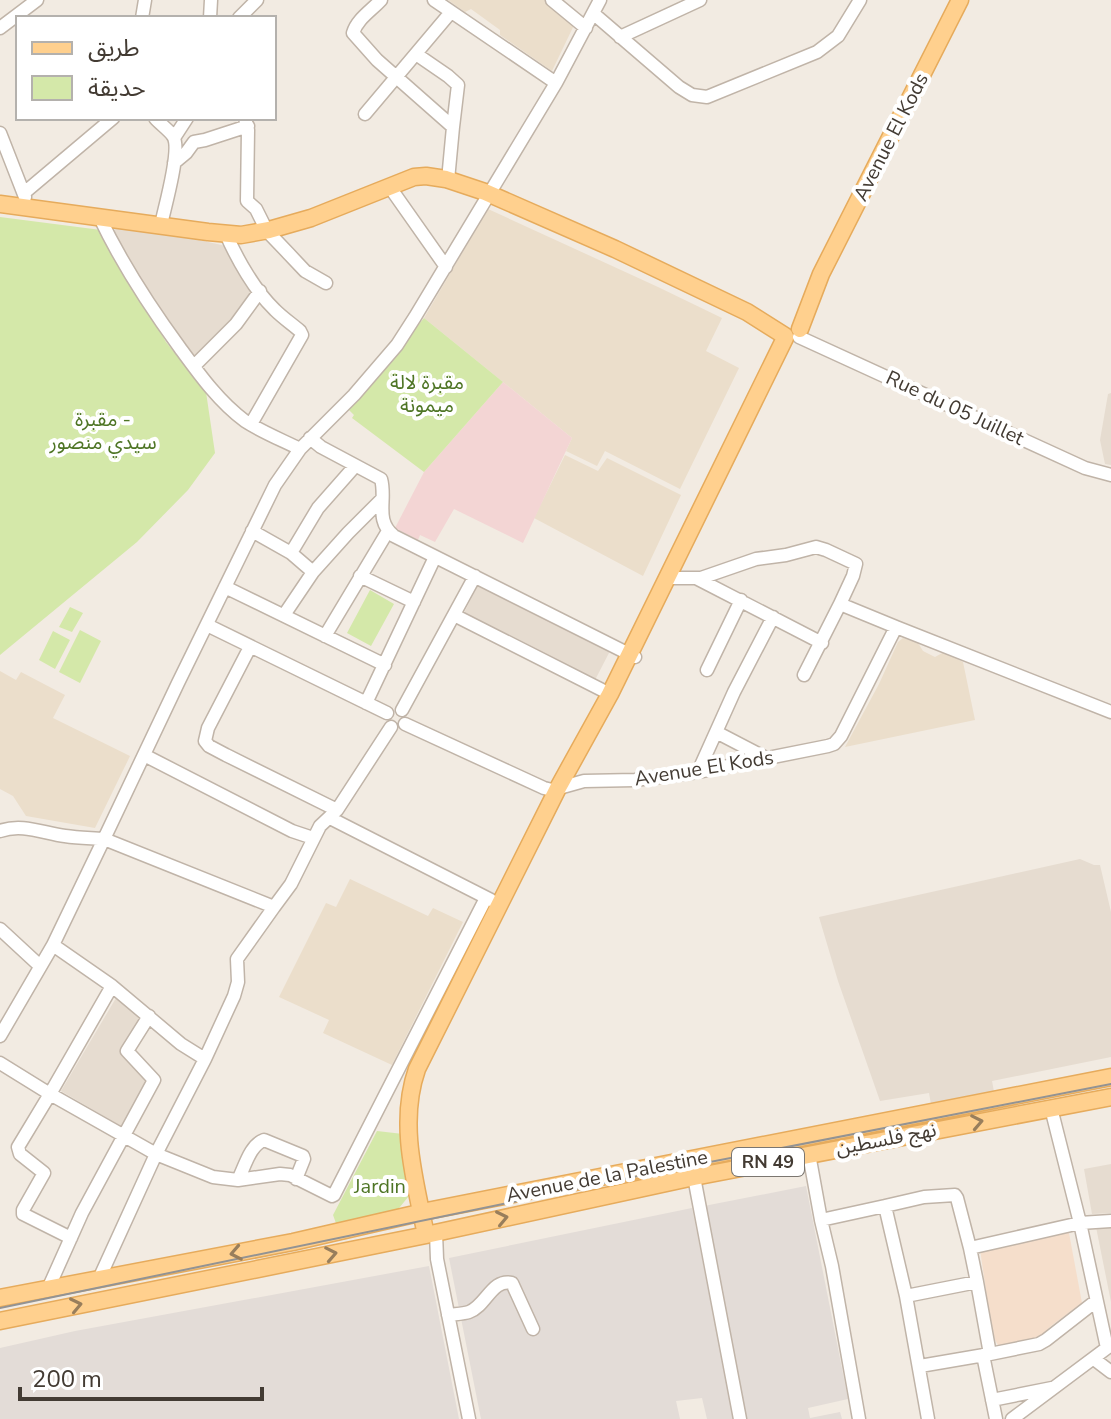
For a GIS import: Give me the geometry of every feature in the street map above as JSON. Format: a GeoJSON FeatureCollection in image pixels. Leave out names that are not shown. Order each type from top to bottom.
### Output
{"type":"FeatureCollection","features":[{"type":"Feature","properties":{"kind":"main road","name":"Avenue El Kods"},"geometry":{"type":"LineString","coordinates":[[562,787],[616,697],[633,656],[791,333],[960,0]]}},
{"type":"Feature","properties":{"kind":"main road"},"geometry":{"type":"LineString","coordinates":[[0,204],[26,201],[100,218],[241,235],[311,218],[389,186],[426,176],[490,194],[615,249],[791,333]]}},
{"type":"Feature","properties":{"kind":"main road","name":"Avenue El Kods"},"geometry":{"type":"LineString","coordinates":[[562,787],[633,656]]}},
{"type":"Feature","properties":{"kind":"main road"},"geometry":{"type":"LineString","coordinates":[[427,1211],[408,1125],[406,1076],[493,901],[562,787]]}},
{"type":"Feature","properties":{"kind":"main road"},"geometry":{"type":"LineString","coordinates":[[431,1234],[416,1135],[419,1084],[562,787]]}},
{"type":"Feature","properties":{"kind":"main road","name":"Avenue de la Palestine"},"geometry":{"type":"LineString","coordinates":[[427,1211],[1111,1077]]}},
{"type":"Feature","properties":{"kind":"main road","name":"نهج فلسطين"},"geometry":{"type":"LineString","coordinates":[[431,1234],[809,1154],[1051,1108],[1109,1101]]}},
{"type":"Feature","properties":{"kind":"main road","name":"RN 49"},"geometry":{"type":"LineString","coordinates":[[0,1298],[293,1242],[427,1211]]}},
{"type":"Feature","properties":{"kind":"main road","name":"RN 49"},"geometry":{"type":"LineString","coordinates":[[0,1321],[431,1234]]}},
{"type":"Feature","properties":{"kind":"street"},"geometry":{"type":"LineString","coordinates":[[0,28],[37,0]]}},
{"type":"Feature","properties":{"kind":"street"},"geometry":{"type":"LineString","coordinates":[[241,16],[257,0]]}},
{"type":"Feature","properties":{"kind":"street"},"geometry":{"type":"LineString","coordinates":[[381,0],[360,20],[353,33],[396,78],[453,127]]}},
{"type":"Feature","properties":{"kind":"street"},"geometry":{"type":"LineString","coordinates":[[434,0],[556,83]]}},
{"type":"Feature","properties":{"kind":"street"},"geometry":{"type":"LineString","coordinates":[[552,0],[586,28]]}},
{"type":"Feature","properties":{"kind":"street"},"geometry":{"type":"LineString","coordinates":[[0,1036],[53,945],[275,485],[300,449],[354,395],[397,345],[556,83],[600,0]]}},
{"type":"Feature","properties":{"kind":"street"},"geometry":{"type":"LineString","coordinates":[[620,37],[700,0]]}},
{"type":"Feature","properties":{"kind":"street"},"geometry":{"type":"LineString","coordinates":[[847,0],[853,13]]}},
{"type":"Feature","properties":{"kind":"street"},"geometry":{"type":"LineString","coordinates":[[594,14],[679,87],[692,95],[707,97],[817,52],[838,36],[860,0]]}},
{"type":"Feature","properties":{"kind":"street"},"geometry":{"type":"LineString","coordinates":[[365,114],[451,12]]}},
{"type":"Feature","properties":{"kind":"street"},"geometry":{"type":"LineString","coordinates":[[416,54],[458,85],[448,180]]}},
{"type":"Feature","properties":{"kind":"street"},"geometry":{"type":"LineString","coordinates":[[0,133],[26,201],[111,120]]}},
{"type":"Feature","properties":{"kind":"street"},"geometry":{"type":"LineString","coordinates":[[157,120],[174,138],[176,151],[161,225]]}},
{"type":"Feature","properties":{"kind":"street"},"geometry":{"type":"LineString","coordinates":[[174,138],[186,120]]}},
{"type":"Feature","properties":{"kind":"street"},"geometry":{"type":"LineString","coordinates":[[174,163],[194,142],[246,122],[246,197],[267,231],[305,271],[326,283]]}},
{"type":"Feature","properties":{"kind":"street"},"geometry":{"type":"LineString","coordinates":[[389,186],[446,267]]}},
{"type":"Feature","properties":{"kind":"street"},"geometry":{"type":"LineString","coordinates":[[100,218],[135,283],[194,366],[228,406],[251,424],[300,449]]}},
{"type":"Feature","properties":{"kind":"street"},"geometry":{"type":"LineString","coordinates":[[226,234],[238,259],[273,309],[302,335],[251,424]]}},
{"type":"Feature","properties":{"kind":"street"},"geometry":{"type":"LineString","coordinates":[[194,366],[236,324],[260,291]]}},
{"type":"Feature","properties":{"kind":"street","name":"Rue du 05 Juillet"},"geometry":{"type":"LineString","coordinates":[[791,333],[1077,465],[1111,475]]}},
{"type":"Feature","properties":{"kind":"street"},"geometry":{"type":"LineString","coordinates":[[310,438],[381,479],[383,518],[388,531],[633,656]]}},
{"type":"Feature","properties":{"kind":"street"},"geometry":{"type":"LineString","coordinates":[[291,553],[318,508],[355,466]]}},
{"type":"Feature","properties":{"kind":"street"},"geometry":{"type":"LineString","coordinates":[[284,615],[313,572],[381,500]]}},
{"type":"Feature","properties":{"kind":"street"},"geometry":{"type":"LineString","coordinates":[[252,531],[291,553],[313,572]]}},
{"type":"Feature","properties":{"kind":"street"},"geometry":{"type":"LineString","coordinates":[[325,636],[388,531]]}},
{"type":"Feature","properties":{"kind":"street"},"geometry":{"type":"LineString","coordinates":[[672,578],[696,578],[756,559],[820,548],[856,564],[822,643],[804,675]]}},
{"type":"Feature","properties":{"kind":"street"},"geometry":{"type":"LineString","coordinates":[[366,703],[435,557]]}},
{"type":"Feature","properties":{"kind":"street"},"geometry":{"type":"LineString","coordinates":[[360,576],[414,602]]}},
{"type":"Feature","properties":{"kind":"street"},"geometry":{"type":"LineString","coordinates":[[402,710],[475,576]]}},
{"type":"Feature","properties":{"kind":"street"},"geometry":{"type":"LineString","coordinates":[[696,578],[822,643]]}},
{"type":"Feature","properties":{"kind":"street"},"geometry":{"type":"LineString","coordinates":[[225,587],[385,665]]}},
{"type":"Feature","properties":{"kind":"street"},"geometry":{"type":"LineString","coordinates":[[707,670],[741,600]]}},
{"type":"Feature","properties":{"kind":"street"},"geometry":{"type":"LineString","coordinates":[[840,604],[1111,712]]}},
{"type":"Feature","properties":{"kind":"street"},"geometry":{"type":"LineString","coordinates":[[454,615],[610,694]]}},
{"type":"Feature","properties":{"kind":"street"},"geometry":{"type":"LineString","coordinates":[[698,772],[734,692],[773,617]]}},
{"type":"Feature","properties":{"kind":"street"},"geometry":{"type":"LineString","coordinates":[[207,625],[387,713],[402,710]]}},
{"type":"Feature","properties":{"kind":"street","name":"Avenue El Kods"},"geometry":{"type":"LineString","coordinates":[[562,787],[584,781],[635,780],[698,772],[828,746],[837,741],[896,627]]}},
{"type":"Feature","properties":{"kind":"street"},"geometry":{"type":"LineString","coordinates":[[250,647],[208,728],[205,741],[209,746],[493,901]]}},
{"type":"Feature","properties":{"kind":"street"},"geometry":{"type":"LineString","coordinates":[[402,710],[405,724]]}},
{"type":"Feature","properties":{"kind":"street"},"geometry":{"type":"LineString","coordinates":[[387,713],[391,727],[396,729],[405,724]]}},
{"type":"Feature","properties":{"kind":"street"},"geometry":{"type":"LineString","coordinates":[[405,724],[544,788],[562,787]]}},
{"type":"Feature","properties":{"kind":"street"},"geometry":{"type":"LineString","coordinates":[[99,1279],[237,989],[237,959],[291,884],[320,826],[334,814],[391,727]]}},
{"type":"Feature","properties":{"kind":"street"},"geometry":{"type":"LineString","coordinates":[[716,732],[766,758]]}},
{"type":"Feature","properties":{"kind":"street"},"geometry":{"type":"LineString","coordinates":[[144,755],[292,831],[313,838]]}},
{"type":"Feature","properties":{"kind":"street"},"geometry":{"type":"LineString","coordinates":[[0,831],[19,828],[62,836],[104,839],[274,907]]}},
{"type":"Feature","properties":{"kind":"street"},"geometry":{"type":"LineString","coordinates":[[0,929],[40,966]]}},
{"type":"Feature","properties":{"kind":"street"},"geometry":{"type":"LineString","coordinates":[[53,945],[112,986],[181,1044],[205,1059]]}},
{"type":"Feature","properties":{"kind":"street"},"geometry":{"type":"LineString","coordinates":[[71,1238],[23,1214],[44,1173],[20,1154],[18,1147],[112,986]]}},
{"type":"Feature","properties":{"kind":"street"},"geometry":{"type":"LineString","coordinates":[[48,1289],[82,1213],[154,1080],[127,1051],[149,1016]]}},
{"type":"Feature","properties":{"kind":"street"},"geometry":{"type":"LineString","coordinates":[[0,1063],[156,1154],[213,1177],[238,1180],[290,1175],[329,1196],[334,1195],[406,1076]]}},
{"type":"Feature","properties":{"kind":"street"},"geometry":{"type":"LineString","coordinates":[[1012,1419],[1109,1347],[1051,1108]]}},
{"type":"Feature","properties":{"kind":"street"},"geometry":{"type":"LineString","coordinates":[[238,1180],[255,1146],[264,1140],[303,1156],[296,1179]]}},
{"type":"Feature","properties":{"kind":"street"},"geometry":{"type":"LineString","coordinates":[[809,1154],[859,1419]]}},
{"type":"Feature","properties":{"kind":"street"},"geometry":{"type":"LineString","coordinates":[[694,1177],[740,1419]]}},
{"type":"Feature","properties":{"kind":"street"},"geometry":{"type":"LineString","coordinates":[[821,1220],[924,1197],[955,1195],[977,1282],[996,1419]]}},
{"type":"Feature","properties":{"kind":"street"},"geometry":{"type":"LineString","coordinates":[[885,1206],[906,1296],[928,1419]]}},
{"type":"Feature","properties":{"kind":"street"},"geometry":{"type":"LineString","coordinates":[[970,1248],[1080,1223],[1111,1221]]}},
{"type":"Feature","properties":{"kind":"street"},"geometry":{"type":"LineString","coordinates":[[431,1234],[469,1419]]}},
{"type":"Feature","properties":{"kind":"street"},"geometry":{"type":"LineString","coordinates":[[448,1315],[473,1310],[505,1281],[512,1283],[533,1329]]}},
{"type":"Feature","properties":{"kind":"street"},"geometry":{"type":"LineString","coordinates":[[906,1296],[977,1282]]}},
{"type":"Feature","properties":{"kind":"street"},"geometry":{"type":"LineString","coordinates":[[920,1366],[1039,1344],[1096,1301]]}},
{"type":"Feature","properties":{"kind":"street"},"geometry":{"type":"LineString","coordinates":[[1094,1359],[1111,1372]]}},
{"type":"Feature","properties":{"kind":"street"},"geometry":{"type":"LineString","coordinates":[[992,1400],[1055,1387]]}},
{"type":"Feature","properties":{"kind":"shaded area"},"geometry":{"type":"Polygon","coordinates":[[[448,0],[550,0],[576,21],[552,71],[500,35],[500,30],[471,9],[465,12],[448,0]]]}},
{"type":"Feature","properties":{"kind":"shaded area"},"geometry":{"type":"Polygon","coordinates":[[[488,209],[722,318],[706,351],[739,368],[680,489],[605,451],[597,466],[566,451],[572,438],[424,318],[488,209]]]}},
{"type":"Feature","properties":{"kind":"shaded area"},"geometry":{"type":"Polygon","coordinates":[[[117,225],[226,246],[258,291],[195,360],[139,284],[113,235],[117,225]]]}},
{"type":"Feature","properties":{"kind":"shaded area"},"geometry":{"type":"Polygon","coordinates":[[[503,382],[572,438],[523,543],[454,509],[435,542],[420,535],[418,540],[395,528],[424,472],[503,382]]]}},
{"type":"Feature","properties":{"kind":"shaded area"},"geometry":{"type":"Polygon","coordinates":[[[1111,393],[1111,465],[1105,464],[1100,440],[1108,394],[1111,393]]]}},
{"type":"Feature","properties":{"kind":"shaded area"},"geometry":{"type":"Polygon","coordinates":[[[565,455],[598,471],[607,458],[681,495],[643,576],[534,518],[565,455]]]}},
{"type":"Feature","properties":{"kind":"shaded area"},"geometry":{"type":"Polygon","coordinates":[[[479,583],[610,651],[595,680],[463,615],[479,583]]]}},
{"type":"Feature","properties":{"kind":"shaded area"},"geometry":{"type":"Polygon","coordinates":[[[903,638],[918,643],[923,651],[935,657],[944,652],[963,662],[975,720],[845,747],[898,642],[903,638]]]}},
{"type":"Feature","properties":{"kind":"shaded area"},"geometry":{"type":"Polygon","coordinates":[[[0,671],[16,680],[21,672],[65,695],[53,718],[130,756],[95,828],[26,816],[13,796],[0,789],[0,671]]]}},
{"type":"Feature","properties":{"kind":"shaded area"},"geometry":{"type":"Polygon","coordinates":[[[1080,859],[1100,865],[1111,912],[1111,1057],[992,1081],[995,1097],[932,1110],[929,1093],[880,1101],[819,917],[1080,859]]]}},
{"type":"Feature","properties":{"kind":"shaded area"},"geometry":{"type":"Polygon","coordinates":[[[350,879],[428,916],[433,908],[463,922],[392,1065],[323,1033],[329,1020],[279,997],[326,903],[336,907],[350,879]]]}},
{"type":"Feature","properties":{"kind":"shaded area"},"geometry":{"type":"Polygon","coordinates":[[[116,998],[142,1020],[124,1050],[148,1076],[147,1086],[121,1126],[61,1091],[116,998]]]}},
{"type":"Feature","properties":{"kind":"shaded area"},"geometry":{"type":"Polygon","coordinates":[[[1111,1164],[1111,1213],[1092,1214],[1084,1169],[1111,1164]]]}},
{"type":"Feature","properties":{"kind":"shaded area"},"geometry":{"type":"Polygon","coordinates":[[[806,1186],[848,1399],[808,1408],[810,1418],[840,1412],[842,1419],[747,1419],[704,1206],[806,1186]]]}},
{"type":"Feature","properties":{"kind":"shaded area"},"geometry":{"type":"Polygon","coordinates":[[[692,1208],[734,1419],[707,1419],[702,1398],[676,1401],[680,1419],[481,1419],[449,1258],[692,1208]]]}},
{"type":"Feature","properties":{"kind":"shaded area"},"geometry":{"type":"Polygon","coordinates":[[[1111,1226],[1111,1302],[1096,1227],[1111,1226]]]}},
{"type":"Feature","properties":{"kind":"shaded area"},"geometry":{"type":"Polygon","coordinates":[[[1069,1233],[1082,1303],[1040,1337],[998,1345],[988,1305],[980,1249],[1038,1236],[1069,1233]]]}},
{"type":"Feature","properties":{"kind":"shaded area"},"geometry":{"type":"Polygon","coordinates":[[[429,1266],[459,1419],[0,1419],[0,1348],[75,1331],[429,1266]]]}},
{"type":"Feature","properties":{"kind":"green space","name":"مقبرة - سيدي منصور"},"geometry":{"type":"Polygon","coordinates":[[[0,217],[101,230],[166,342],[206,392],[215,453],[188,490],[137,542],[0,655],[0,217]]]}},
{"type":"Feature","properties":{"kind":"green space","name":"مقبرة لالة ميمونة"},"geometry":{"type":"Polygon","coordinates":[[[424,318],[503,382],[424,472],[352,418],[354,415],[348,409],[424,318]]]}},
{"type":"Feature","properties":{"kind":"green space"},"geometry":{"type":"Polygon","coordinates":[[[370,590],[394,604],[371,646],[347,633],[370,590]]]}},
{"type":"Feature","properties":{"kind":"green space"},"geometry":{"type":"Polygon","coordinates":[[[70,607],[83,613],[72,632],[59,627],[70,607]]]}},
{"type":"Feature","properties":{"kind":"green space"},"geometry":{"type":"Polygon","coordinates":[[[80,630],[101,641],[80,683],[59,672],[80,630]]]}},
{"type":"Feature","properties":{"kind":"green space"},"geometry":{"type":"Polygon","coordinates":[[[53,631],[70,640],[55,669],[39,660],[53,631]]]}},
{"type":"Feature","properties":{"kind":"green space","name":"Jardin"},"geometry":{"type":"Polygon","coordinates":[[[377,1131],[403,1134],[413,1191],[395,1213],[337,1226],[333,1215],[377,1131]]]}},
{"type":"Feature","properties":{"kind":"tram line"},"geometry":{"type":"LineString","coordinates":[[0,1308],[643,1175],[1111,1084]]}}]}
